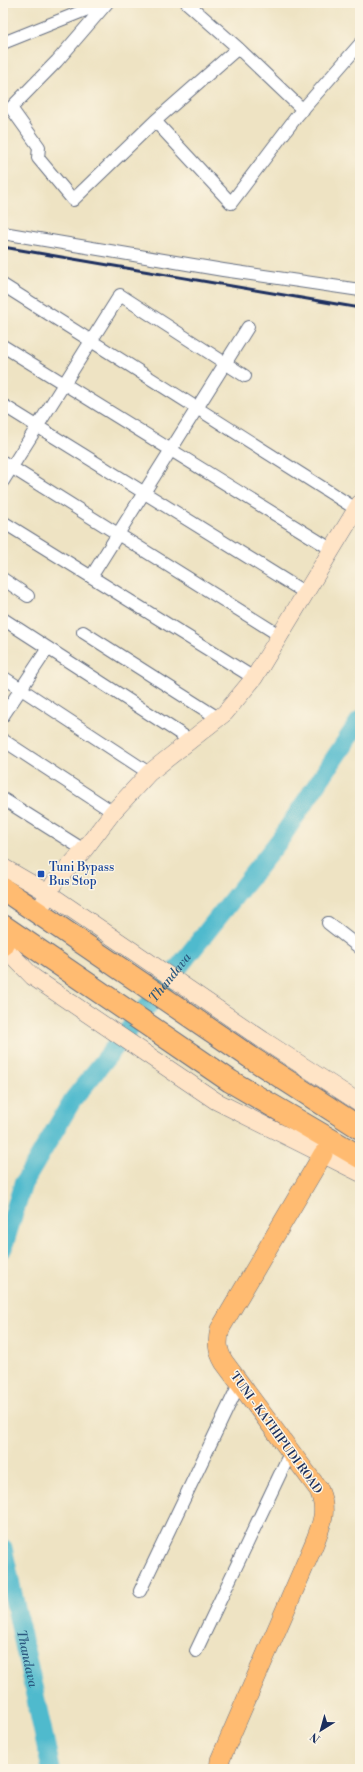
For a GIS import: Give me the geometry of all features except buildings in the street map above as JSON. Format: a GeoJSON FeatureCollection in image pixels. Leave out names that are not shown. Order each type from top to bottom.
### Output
{"type":"FeatureCollection","features":[{"type":"Feature","properties":{"kind":"highway"},"geometry":{"type":"LineString","coordinates":[[3,889],[250,1057],[360,1128]]}},
{"type":"Feature","properties":{"kind":"highway"},"geometry":{"type":"LineString","coordinates":[[5,938],[54,961],[230,1081],[360,1158]]}},
{"type":"Feature","properties":{"kind":"main road","name":"TUNI - KATHIPUDI ROAD"},"geometry":{"type":"LineString","coordinates":[[219,1769],[220,1760],[324,1516],[324,1503],[319,1490],[218,1351],[217,1340],[220,1329],[323,1154]]}},
{"type":"Feature","properties":{"kind":"street"},"geometry":{"type":"LineString","coordinates":[[3,43],[103,3]]}},
{"type":"Feature","properties":{"kind":"street"},"geometry":{"type":"LineString","coordinates":[[108,3],[58,61],[11,108],[39,147],[38,158],[72,200],[155,121],[238,48]]}},
{"type":"Feature","properties":{"kind":"street"},"geometry":{"type":"LineString","coordinates":[[187,3],[238,48],[303,110]]}},
{"type":"Feature","properties":{"kind":"street"},"geometry":{"type":"LineString","coordinates":[[155,121],[231,203],[303,110],[360,44]]}},
{"type":"Feature","properties":{"kind":"street"},"geometry":{"type":"LineString","coordinates":[[3,233],[223,270],[360,290]]}},
{"type":"Feature","properties":{"kind":"street"},"geometry":{"type":"LineString","coordinates":[[3,286],[197,408],[358,506],[304,592],[254,678],[226,713],[149,773],[113,812],[84,850],[54,884],[38,913]]}},
{"type":"Feature","properties":{"kind":"street"},"geometry":{"type":"LineString","coordinates":[[3,482],[7,465],[38,426],[120,295],[245,376]]}},
{"type":"Feature","properties":{"kind":"street"},"geometry":{"type":"LineString","coordinates":[[91,577],[248,327]]}},
{"type":"Feature","properties":{"kind":"street"},"geometry":{"type":"LineString","coordinates":[[3,346],[331,549]]}},
{"type":"Feature","properties":{"kind":"street"},"geometry":{"type":"LineString","coordinates":[[3,404],[304,592]]}},
{"type":"Feature","properties":{"kind":"street"},"geometry":{"type":"LineString","coordinates":[[7,465],[279,635]]}},
{"type":"Feature","properties":{"kind":"street"},"geometry":{"type":"LineString","coordinates":[[3,522],[254,678]]}},
{"type":"Feature","properties":{"kind":"street"},"geometry":{"type":"LineString","coordinates":[[3,579],[28,596]]}},
{"type":"Feature","properties":{"kind":"street"},"geometry":{"type":"LineString","coordinates":[[3,619],[190,740]]}},
{"type":"Feature","properties":{"kind":"street"},"geometry":{"type":"LineString","coordinates":[[83,632],[218,718]]}},
{"type":"Feature","properties":{"kind":"street"},"geometry":{"type":"LineString","coordinates":[[3,716],[48,648]]}},
{"type":"Feature","properties":{"kind":"street"},"geometry":{"type":"LineString","coordinates":[[3,677],[149,773]]}},
{"type":"Feature","properties":{"kind":"street"},"geometry":{"type":"LineString","coordinates":[[3,740],[113,812]]}},
{"type":"Feature","properties":{"kind":"street"},"geometry":{"type":"LineString","coordinates":[[3,799],[84,850]]}},
{"type":"Feature","properties":{"kind":"street"},"geometry":{"type":"LineString","coordinates":[[3,867],[48,893],[263,1040],[358,1096]]}},
{"type":"Feature","properties":{"kind":"street"},"geometry":{"type":"LineString","coordinates":[[328,923],[360,948]]}},
{"type":"Feature","properties":{"kind":"street"},"geometry":{"type":"LineString","coordinates":[[5,938],[33,977],[216,1101],[360,1173]]}},
{"type":"Feature","properties":{"kind":"street"},"geometry":{"type":"LineString","coordinates":[[140,1591],[240,1382]]}},
{"type":"Feature","properties":{"kind":"street"},"geometry":{"type":"LineString","coordinates":[[196,1651],[291,1451]]}},
{"type":"Feature","properties":{"kind":"waterway","name":"Thandava"},"geometry":{"type":"LineString","coordinates":[[3,1248],[23,1184],[72,1101],[279,841],[360,720]]}},
{"type":"Feature","properties":{"kind":"waterway","name":"Thandava"},"geometry":{"type":"LineString","coordinates":[[3,1548],[51,1769]]}},
{"type":"Feature","properties":{"kind":"railway"},"geometry":{"type":"LineString","coordinates":[[3,247],[360,308]]}},
{"type":"Feature","properties":{"kind":"place","name":"Tuni Bypass Bus Stop"},"geometry":{"type":"Point","coordinates":[41,874]}}]}
